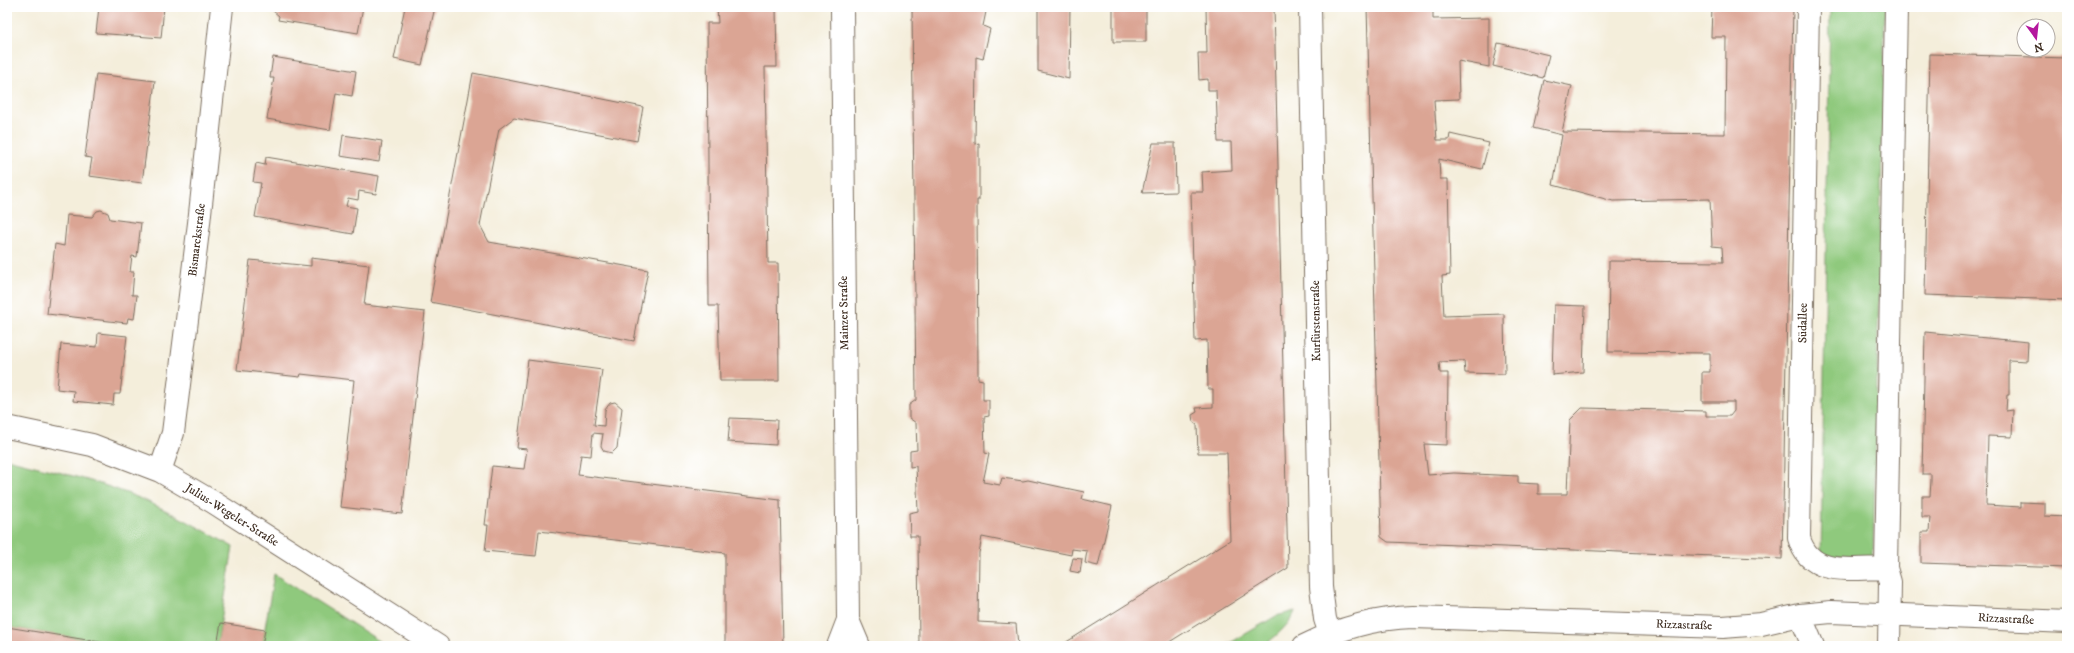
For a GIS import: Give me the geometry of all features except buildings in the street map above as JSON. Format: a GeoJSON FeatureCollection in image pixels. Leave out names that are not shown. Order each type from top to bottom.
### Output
{"type":"FeatureCollection","features":[{"type":"Feature","properties":{"kind":"street","name":"Bismarckstraße"},"geometry":{"type":"LineString","coordinates":[[160,471],[173,433],[199,223],[222,7]]}},
{"type":"Feature","properties":{"kind":"street","name":"Mainzer Straße"},"geometry":{"type":"LineString","coordinates":[[838,646],[848,620],[842,7]]}},
{"type":"Feature","properties":{"kind":"street","name":"Kurfürstenstraße"},"geometry":{"type":"LineString","coordinates":[[1310,7],[1321,587],[1325,619],[1330,634]]}},
{"type":"Feature","properties":{"kind":"street","name":"Südallee"},"geometry":{"type":"LineString","coordinates":[[1808,7],[1799,538],[1807,555],[1822,566],[1886,568]]}},
{"type":"Feature","properties":{"kind":"street"},"geometry":{"type":"LineString","coordinates":[[1889,646],[1890,582],[1886,568],[1896,7]]}},
{"type":"Feature","properties":{"kind":"street","name":"Julius-Wegeler-Straße"},"geometry":{"type":"LineString","coordinates":[[7,427],[92,445],[160,471],[220,506],[438,646]]}},
{"type":"Feature","properties":{"kind":"street","name":"Rizzastraße"},"geometry":{"type":"LineString","coordinates":[[1304,646],[1330,634],[1374,622],[1413,617],[1723,627],[1761,624],[1800,615],[1831,612],[1889,613],[2067,622]]}},
{"type":"Feature","properties":{"kind":"street"},"geometry":{"type":"LineString","coordinates":[[1800,615],[1813,646]]}},
{"type":"Feature","properties":{"kind":"street","name":"Mainzer Straße"},"geometry":{"type":"LineString","coordinates":[[848,620],[859,646]]}},
{"type":"Feature","properties":{"kind":"green space"},"geometry":{"type":"Polygon","coordinates":[[[1830,7],[1885,7],[1873,560],[1821,558],[1830,7]]]}},
{"type":"Feature","properties":{"kind":"green space"},"geometry":{"type":"Polygon","coordinates":[[[7,459],[76,477],[127,493],[200,528],[233,547],[217,646],[123,646],[7,627],[7,459]]]}},
{"type":"Feature","properties":{"kind":"green space"},"geometry":{"type":"Polygon","coordinates":[[[274,574],[381,642],[377,646],[262,646],[274,574]]]}},
{"type":"Feature","properties":{"kind":"green space"},"geometry":{"type":"Polygon","coordinates":[[[1295,611],[1286,626],[1265,644],[1252,647],[1225,646],[1276,616],[1295,611]]]}}]}
